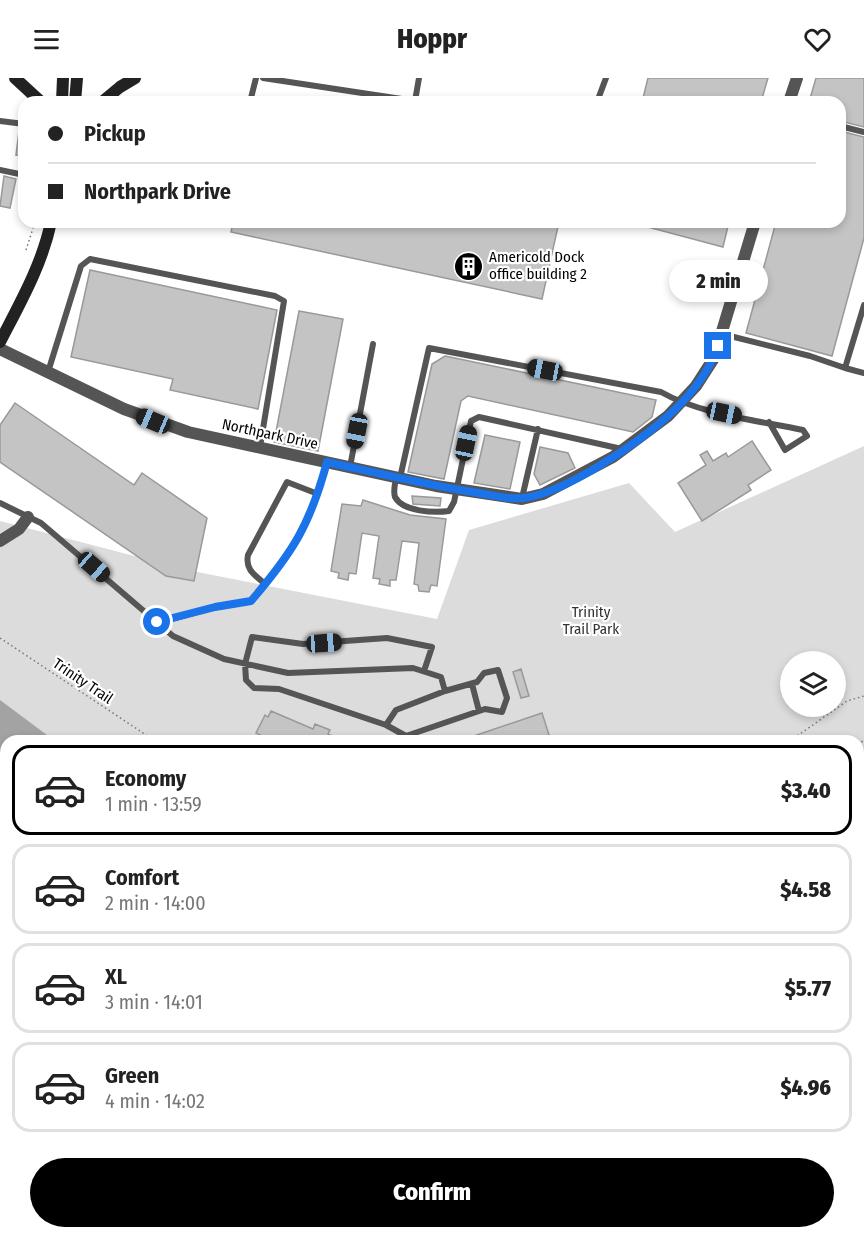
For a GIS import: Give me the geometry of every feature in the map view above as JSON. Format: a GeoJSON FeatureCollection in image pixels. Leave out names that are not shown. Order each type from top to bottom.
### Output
{"type":"FeatureCollection","features":[{"type":"Feature","properties":{"kind":"street"},"geometry":{"type":"LineString","coordinates":[[15,78],[34,96]]}},
{"type":"Feature","properties":{"kind":"street"},"geometry":{"type":"LineString","coordinates":[[62,96],[63,78]]}},
{"type":"Feature","properties":{"kind":"street"},"geometry":{"type":"LineString","coordinates":[[75,96],[76,78]]}},
{"type":"Feature","properties":{"kind":"street"},"geometry":{"type":"LineString","coordinates":[[109,96],[135,78]]}},
{"type":"Feature","properties":{"kind":"street"},"geometry":{"type":"LineString","coordinates":[[791,96],[797,78]]}},
{"type":"Feature","properties":{"kind":"street"},"geometry":{"type":"LineString","coordinates":[[0,342],[33,278],[46,246],[50,228]]}},
{"type":"Feature","properties":{"kind":"street","name":"Northpark Drive"},"geometry":{"type":"LineString","coordinates":[[0,349],[153,421],[188,432],[398,478],[522,499],[543,494],[568,482],[623,449],[668,416],[696,386],[714,358],[753,228]]}},
{"type":"Feature","properties":{"kind":"street"},"geometry":{"type":"LineString","coordinates":[[0,541],[19,529],[28,516]]}},
{"type":"Feature","properties":{"kind":"lane"},"geometry":{"type":"LineString","coordinates":[[252,96],[256,78]]}},
{"type":"Feature","properties":{"kind":"lane"},"geometry":{"type":"LineString","coordinates":[[262,78],[378,96]]}},
{"type":"Feature","properties":{"kind":"lane"},"geometry":{"type":"LineString","coordinates":[[418,96],[419,78]]}},
{"type":"Feature","properties":{"kind":"lane"},"geometry":{"type":"LineString","coordinates":[[599,96],[606,78]]}},
{"type":"Feature","properties":{"kind":"lane"},"geometry":{"type":"LineString","coordinates":[[0,121],[18,123]]}},
{"type":"Feature","properties":{"kind":"lane"},"geometry":{"type":"LineString","coordinates":[[846,128],[864,132]]}},
{"type":"Feature","properties":{"kind":"lane"},"geometry":{"type":"LineString","coordinates":[[0,170],[18,174]]}},
{"type":"Feature","properties":{"kind":"lane"},"geometry":{"type":"LineString","coordinates":[[48,372],[81,266],[90,259],[275,296],[284,301],[260,447]]}},
{"type":"Feature","properties":{"kind":"lane"},"geometry":{"type":"LineString","coordinates":[[844,368],[864,305]]}},
{"type":"Feature","properties":{"kind":"lane"},"geometry":{"type":"LineString","coordinates":[[722,334],[810,356],[864,373]]}},
{"type":"Feature","properties":{"kind":"lane"},"geometry":{"type":"LineString","coordinates":[[350,467],[373,344]]}},
{"type":"Feature","properties":{"kind":"lane"},"geometry":{"type":"LineString","coordinates":[[623,449],[479,417],[471,420],[454,502],[449,511],[417,509],[396,498],[394,491],[429,348],[661,392],[680,403],[769,422],[803,430],[807,436],[785,450],[769,422]]}},
{"type":"Feature","properties":{"kind":"lane"},"geometry":{"type":"LineString","coordinates":[[522,499],[538,429]]}},
{"type":"Feature","properties":{"kind":"lane"},"geometry":{"type":"LineString","coordinates":[[157,622],[215,607],[251,601],[282,564],[305,527],[327,462]]}},
{"type":"Feature","properties":{"kind":"lane"},"geometry":{"type":"LineString","coordinates":[[266,584],[250,570],[247,562],[287,482],[318,494]]}},
{"type":"Feature","properties":{"kind":"lane"},"geometry":{"type":"LineString","coordinates":[[0,503],[41,523],[172,636],[224,659],[288,674],[413,668],[441,677],[445,691]]}},
{"type":"Feature","properties":{"kind":"lane"},"geometry":{"type":"LineString","coordinates":[[386,725],[396,710],[445,691],[472,684],[477,682],[484,673],[498,670],[507,698],[502,712],[485,709],[406,735],[386,725],[279,689],[254,688],[246,680],[245,664],[252,637],[303,644],[387,638],[432,647],[424,671]]}},
{"type":"Feature","properties":{"kind":"lane"},"geometry":{"type":"LineString","coordinates":[[472,684],[479,711]]}},
{"type":"Feature","properties":{"kind":"path"},"geometry":{"type":"LineString","coordinates":[[26,250],[33,228]]}},
{"type":"Feature","properties":{"kind":"path","name":"Trinity Trail"},"geometry":{"type":"LineString","coordinates":[[0,639],[146,735]]}},
{"type":"Feature","properties":{"kind":"path"},"geometry":{"type":"LineString","coordinates":[[799,735],[847,701],[864,696]]}},
{"type":"Feature","properties":{"kind":"green space","name":"Trinity Trail Park"},"geometry":{"type":"Polygon","coordinates":[[[864,446],[864,735],[0,735],[0,521],[192,571],[437,619],[469,530],[629,483],[675,532],[864,446]]]}},
{"type":"Feature","properties":{"kind":"shaded area"},"geometry":{"type":"Polygon","coordinates":[[[0,700],[47,735],[0,735],[0,700]]]}},
{"type":"Feature","properties":{"kind":"building"},"geometry":{"type":"Polygon","coordinates":[[[648,78],[768,78],[763,96],[644,96],[648,78]]]}},
{"type":"Feature","properties":{"kind":"building"},"geometry":{"type":"Polygon","coordinates":[[[816,78],[864,78],[864,127],[846,122],[846,96],[811,96],[816,78]]]}},
{"type":"Feature","properties":{"kind":"building"},"geometry":{"type":"Polygon","coordinates":[[[846,132],[864,137],[864,238],[832,356],[746,333],[774,228],[846,228],[846,132]]]}},
{"type":"Feature","properties":{"kind":"building"},"geometry":{"type":"Polygon","coordinates":[[[4,176],[16,179],[10,208],[0,206],[4,176]]]}},
{"type":"Feature","properties":{"kind":"building","name":"Americold Dock office building 2"},"geometry":{"type":"Polygon","coordinates":[[[232,228],[558,228],[542,299],[231,232],[232,228]]]}},
{"type":"Feature","properties":{"kind":"building"},"geometry":{"type":"Polygon","coordinates":[[[651,228],[728,228],[723,247],[651,228]]]}},
{"type":"Feature","properties":{"kind":"building"},"geometry":{"type":"Polygon","coordinates":[[[90,270],[277,310],[258,409],[170,390],[173,379],[71,357],[90,270]]]}},
{"type":"Feature","properties":{"kind":"building"},"geometry":{"type":"Polygon","coordinates":[[[299,311],[343,319],[318,451],[274,442],[299,311]]]}},
{"type":"Feature","properties":{"kind":"building"},"geometry":{"type":"Polygon","coordinates":[[[445,356],[656,400],[652,417],[633,432],[468,396],[461,401],[444,479],[408,472],[432,364],[445,356]]]}},
{"type":"Feature","properties":{"kind":"building"},"geometry":{"type":"Polygon","coordinates":[[[15,403],[134,485],[142,473],[207,518],[194,581],[166,576],[0,462],[0,425],[15,403]]]}},
{"type":"Feature","properties":{"kind":"building"},"geometry":{"type":"Polygon","coordinates":[[[485,435],[520,442],[510,489],[474,483],[485,435]]]}},
{"type":"Feature","properties":{"kind":"building"},"geometry":{"type":"Polygon","coordinates":[[[752,441],[771,470],[748,485],[751,490],[702,521],[678,483],[706,465],[700,455],[707,451],[713,461],[726,453],[728,457],[752,441]]]}},
{"type":"Feature","properties":{"kind":"building"},"geometry":{"type":"Polygon","coordinates":[[[540,447],[568,453],[575,468],[540,485],[534,474],[540,447]]]}},
{"type":"Feature","properties":{"kind":"building"},"geometry":{"type":"Polygon","coordinates":[[[412,496],[441,498],[440,506],[413,504],[412,496]]]}},
{"type":"Feature","properties":{"kind":"building"},"geometry":{"type":"Polygon","coordinates":[[[363,500],[410,515],[446,519],[437,586],[431,585],[429,592],[419,591],[418,585],[414,584],[419,543],[402,541],[396,580],[390,580],[390,586],[379,584],[380,579],[373,578],[379,536],[362,533],[356,574],[349,573],[348,580],[338,578],[339,573],[331,571],[342,504],[361,506],[363,500]]]}},
{"type":"Feature","properties":{"kind":"building"},"geometry":{"type":"Polygon","coordinates":[[[521,669],[529,696],[521,698],[513,672],[521,669]]]}},
{"type":"Feature","properties":{"kind":"building"},"geometry":{"type":"Polygon","coordinates":[[[271,711],[313,729],[315,724],[330,730],[328,734],[330,735],[260,735],[256,733],[265,715],[268,717],[271,711]]]}},
{"type":"Feature","properties":{"kind":"building"},"geometry":{"type":"Polygon","coordinates":[[[542,713],[549,735],[477,735],[542,713]]]}},
{"type":"Feature","properties":{"kind":"place","name":"Americold Dock office building 2"},"geometry":{"type":"Point","coordinates":[468,266]}},
{"type":"Feature","properties":{"kind":"route"},"geometry":{"type":"LineString","coordinates":[[157,622],[192,612],[251,601],[282,564],[305,527],[315,504],[327,462],[436,486],[487,494],[522,499],[543,494],[613,457],[668,416],[696,386],[714,358],[718,346]]}}]}
